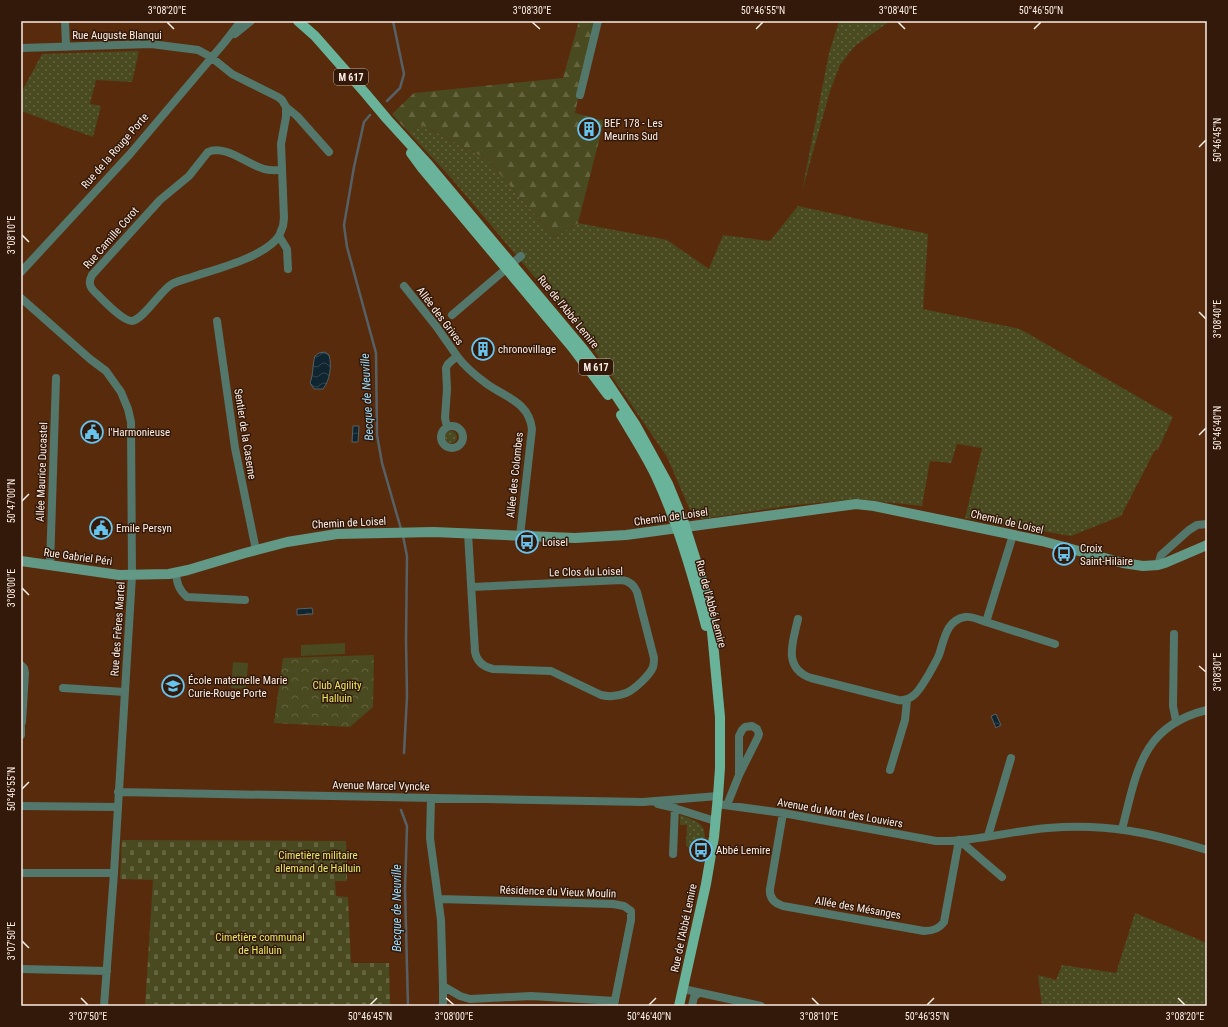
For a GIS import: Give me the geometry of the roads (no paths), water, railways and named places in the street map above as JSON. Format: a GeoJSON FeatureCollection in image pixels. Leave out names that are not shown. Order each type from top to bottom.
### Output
{"type":"FeatureCollection","features":[{"type":"Feature","properties":{"kind":"main road","name":"Rue de l'Abbé Lemire"},"geometry":{"type":"LineString","coordinates":[[298,21],[315,36],[387,119],[422,168],[509,266],[572,347],[611,400],[639,445],[681,528],[714,664],[720,723],[720,802],[715,821],[706,884],[679,1006]]}},
{"type":"Feature","properties":{"kind":"main road","name":"Rue de l'Abbé Lemire"},"geometry":{"type":"LineString","coordinates":[[307,21],[315,36]]}},
{"type":"Feature","properties":{"kind":"street"},"geometry":{"type":"LineString","coordinates":[[65,21],[66,46]]}},
{"type":"Feature","properties":{"kind":"street","name":"Rue de la Rouge Porte"},"geometry":{"type":"LineString","coordinates":[[21,272],[130,154],[241,21]]}},
{"type":"Feature","properties":{"kind":"street","name":"Rue de la Rouge Porte"},"geometry":{"type":"LineString","coordinates":[[224,43],[251,21]]}},
{"type":"Feature","properties":{"kind":"street"},"geometry":{"type":"LineString","coordinates":[[580,94],[598,21]]}},
{"type":"Feature","properties":{"kind":"street","name":"Rue Auguste Blanqui"},"geometry":{"type":"LineString","coordinates":[[21,48],[151,44],[198,50],[212,57],[232,74],[278,97],[329,152]]}},
{"type":"Feature","properties":{"kind":"street"},"geometry":{"type":"LineString","coordinates":[[286,107],[286,117],[281,139],[284,218],[279,236],[287,249],[288,269]]}},
{"type":"Feature","properties":{"kind":"street","name":"Rue Camille Corot"},"geometry":{"type":"LineString","coordinates":[[279,236],[269,247],[246,258],[170,285],[141,315],[134,320],[124,318],[93,291],[89,285],[92,275],[160,200],[189,176],[211,150],[219,149],[261,168],[282,170]]}},
{"type":"Feature","properties":{"kind":"street"},"geometry":{"type":"LineString","coordinates":[[452,315],[521,256]]}},
{"type":"Feature","properties":{"kind":"street","name":"Allée des Grives"},"geometry":{"type":"LineString","coordinates":[[404,286],[457,356],[448,364],[446,368],[447,388],[445,418],[447,427]]}},
{"type":"Feature","properties":{"kind":"street","name":"Rue des Frères Martel"},"geometry":{"type":"LineString","coordinates":[[21,298],[90,359],[106,371],[118,386],[130,415],[132,576],[114,873],[104,1006]]}},
{"type":"Feature","properties":{"kind":"street","name":"Sentier de la Caserne"},"geometry":{"type":"LineString","coordinates":[[217,322],[235,448],[256,550]]}},
{"type":"Feature","properties":{"kind":"street","name":"Allée des Colombes"},"geometry":{"type":"LineString","coordinates":[[457,356],[481,380],[519,404],[526,411],[530,420],[532,429],[520,536]]}},
{"type":"Feature","properties":{"kind":"street","name":"Allée Maurice Ducastel"},"geometry":{"type":"LineString","coordinates":[[50,566],[56,378]]}},
{"type":"Feature","properties":{"kind":"street","name":"Chemin de Loisel"},"geometry":{"type":"LineString","coordinates":[[132,576],[176,573],[256,550],[322,535],[414,532],[589,538],[681,528],[856,504],[906,512],[1013,535],[1143,566],[1158,565],[1172,561],[1207,545]]}},
{"type":"Feature","properties":{"kind":"street"},"geometry":{"type":"LineString","coordinates":[[1158,565],[1162,555],[1189,530],[1197,525],[1207,524]]}},
{"type":"Feature","properties":{"kind":"street","name":"Le Clos du Loisel"},"geometry":{"type":"LineString","coordinates":[[468,533],[475,652],[477,659],[485,666],[493,669],[551,671],[602,695],[609,696],[629,692],[649,674],[653,667],[654,658],[637,592],[633,585],[626,581],[614,580],[472,587]]}},
{"type":"Feature","properties":{"kind":"street"},"geometry":{"type":"LineString","coordinates":[[986,622],[1013,535]]}},
{"type":"Feature","properties":{"kind":"street","name":"Rue Gabriel Péri"},"geometry":{"type":"LineString","coordinates":[[21,561],[132,576]]}},
{"type":"Feature","properties":{"kind":"street"},"geometry":{"type":"LineString","coordinates":[[176,573],[177,583],[181,592],[187,597],[245,600]]}},
{"type":"Feature","properties":{"kind":"street"},"geometry":{"type":"LineString","coordinates":[[798,619],[791,655],[796,667],[803,674],[811,678],[898,700],[907,700],[916,694],[920,689],[934,666],[946,634],[952,623],[959,619],[967,617],[1055,644]]}},
{"type":"Feature","properties":{"kind":"street"},"geometry":{"type":"LineString","coordinates":[[1174,634],[1173,706],[1176,722]]}},
{"type":"Feature","properties":{"kind":"street"},"geometry":{"type":"LineString","coordinates":[[21,664],[25,673],[21,735]]}},
{"type":"Feature","properties":{"kind":"street"},"geometry":{"type":"LineString","coordinates":[[63,688],[125,692]]}},
{"type":"Feature","properties":{"kind":"street"},"geometry":{"type":"LineString","coordinates":[[890,770],[905,720],[907,700]]}},
{"type":"Feature","properties":{"kind":"street"},"geometry":{"type":"LineString","coordinates":[[1122,829],[1140,763],[1147,750],[1164,730],[1176,722],[1187,716],[1207,710]]}},
{"type":"Feature","properties":{"kind":"street"},"geometry":{"type":"LineString","coordinates":[[720,802],[739,775],[758,737],[759,734],[757,729],[752,726],[745,727],[739,736],[739,775]]}},
{"type":"Feature","properties":{"kind":"street"},"geometry":{"type":"LineString","coordinates":[[988,836],[1011,758]]}},
{"type":"Feature","properties":{"kind":"street","name":"Avenue Marcel Vyncke"},"geometry":{"type":"LineString","coordinates":[[118,792],[643,802],[720,802]]}},
{"type":"Feature","properties":{"kind":"street"},"geometry":{"type":"LineString","coordinates":[[431,798],[430,838],[442,931],[444,986],[442,1006]]}},
{"type":"Feature","properties":{"kind":"street","name":"Avenue Marcel Vyncke"},"geometry":{"type":"LineString","coordinates":[[643,802],[675,808],[715,821]]}},
{"type":"Feature","properties":{"kind":"street","name":"Avenue du Mont des Louviers"},"geometry":{"type":"LineString","coordinates":[[720,802],[936,841],[959,840],[1058,827],[1096,827],[1122,829],[1162,837],[1207,850]]}},
{"type":"Feature","properties":{"kind":"street"},"geometry":{"type":"LineString","coordinates":[[21,806],[118,806]]}},
{"type":"Feature","properties":{"kind":"street"},"geometry":{"type":"LineString","coordinates":[[673,854],[675,808]]}},
{"type":"Feature","properties":{"kind":"street","name":"Allée des Mésanges"},"geometry":{"type":"LineString","coordinates":[[783,813],[770,889],[770,896],[775,902],[783,906],[924,931],[934,930],[942,926],[944,922],[959,840]]}},
{"type":"Feature","properties":{"kind":"street"},"geometry":{"type":"LineString","coordinates":[[959,840],[1002,877]]}},
{"type":"Feature","properties":{"kind":"street"},"geometry":{"type":"LineString","coordinates":[[21,873],[114,873]]}},
{"type":"Feature","properties":{"kind":"street","name":"Résidence du Vieux Moulin"},"geometry":{"type":"LineString","coordinates":[[439,899],[613,904],[624,906],[631,911],[631,920],[614,1004],[531,996],[470,999],[460,996],[444,986]]}},
{"type":"Feature","properties":{"kind":"street"},"geometry":{"type":"LineString","coordinates":[[21,969],[107,972]]}},
{"type":"Feature","properties":{"kind":"street"},"geometry":{"type":"LineString","coordinates":[[683,989],[761,1006]]}},
{"type":"Feature","properties":{"kind":"street"},"geometry":{"type":"LineString","coordinates":[[692,1006],[694,997],[699,992]]}},
{"type":"Feature","properties":{"kind":"water"},"geometry":{"type":"Polygon","coordinates":[[[325,352],[329,355],[330,359],[329,377],[323,389],[314,389],[310,383],[315,356],[319,353],[325,352]]]}},
{"type":"Feature","properties":{"kind":"water"},"geometry":{"type":"Polygon","coordinates":[[[353,426],[359,426],[358,442],[352,442],[353,426]]]}},
{"type":"Feature","properties":{"kind":"water"},"geometry":{"type":"Polygon","coordinates":[[[312,608],[313,614],[297,615],[297,609],[312,608]]]}},
{"type":"Feature","properties":{"kind":"water"},"geometry":{"type":"Polygon","coordinates":[[[996,714],[1001,725],[996,728],[991,716],[996,714]]]}},
{"type":"Feature","properties":{"kind":"waterway","name":"Becque de Neuville"},"geometry":{"type":"LineString","coordinates":[[387,101],[400,88],[404,74],[393,21]]}},
{"type":"Feature","properties":{"kind":"waterway","name":"Becque de Neuville"},"geometry":{"type":"LineString","coordinates":[[370,115],[364,122],[354,167],[344,225],[347,247],[376,353],[377,435],[382,463],[401,529]]}},
{"type":"Feature","properties":{"kind":"waterway","name":"Becque de Neuville"},"geometry":{"type":"LineString","coordinates":[[403,536],[407,556],[407,696],[404,753]]}},
{"type":"Feature","properties":{"kind":"waterway","name":"Becque de Neuville"},"geometry":{"type":"LineString","coordinates":[[401,810],[407,826],[405,889],[408,1006]]}},
{"type":"Feature","properties":{"kind":"place","name":"BEF 178 - Les Meurins Sud"},"geometry":{"type":"Point","coordinates":[589,129]}},
{"type":"Feature","properties":{"kind":"place","name":"chronovillage"},"geometry":{"type":"Point","coordinates":[483,349]}},
{"type":"Feature","properties":{"kind":"place","name":"l'Harmonieuse"},"geometry":{"type":"Point","coordinates":[92,432]}},
{"type":"Feature","properties":{"kind":"place","name":"Emile Persyn"},"geometry":{"type":"Point","coordinates":[101,528]}},
{"type":"Feature","properties":{"kind":"place","name":"Loisel"},"geometry":{"type":"Point","coordinates":[527,542]}},
{"type":"Feature","properties":{"kind":"place","name":"Croix Saint-Hilaire"},"geometry":{"type":"Point","coordinates":[1064,554]}},
{"type":"Feature","properties":{"kind":"place","name":"École maternelle Marie Curie-Rouge Porte"},"geometry":{"type":"Point","coordinates":[173,686]}},
{"type":"Feature","properties":{"kind":"place","name":"Abbé Lemire"},"geometry":{"type":"Point","coordinates":[701,850]}},
{"type":"Feature","properties":{"kind":"park label","name":"Club Agility Halluin"},"geometry":{"type":"Point","coordinates":[337,691]}},
{"type":"Feature","properties":{"kind":"park label","name":"Cimetière militaire allemand de Halluin"},"geometry":{"type":"Point","coordinates":[318,861]}},
{"type":"Feature","properties":{"kind":"park label","name":"Cimetière communal de Halluin"},"geometry":{"type":"Point","coordinates":[260,943]}}]}
